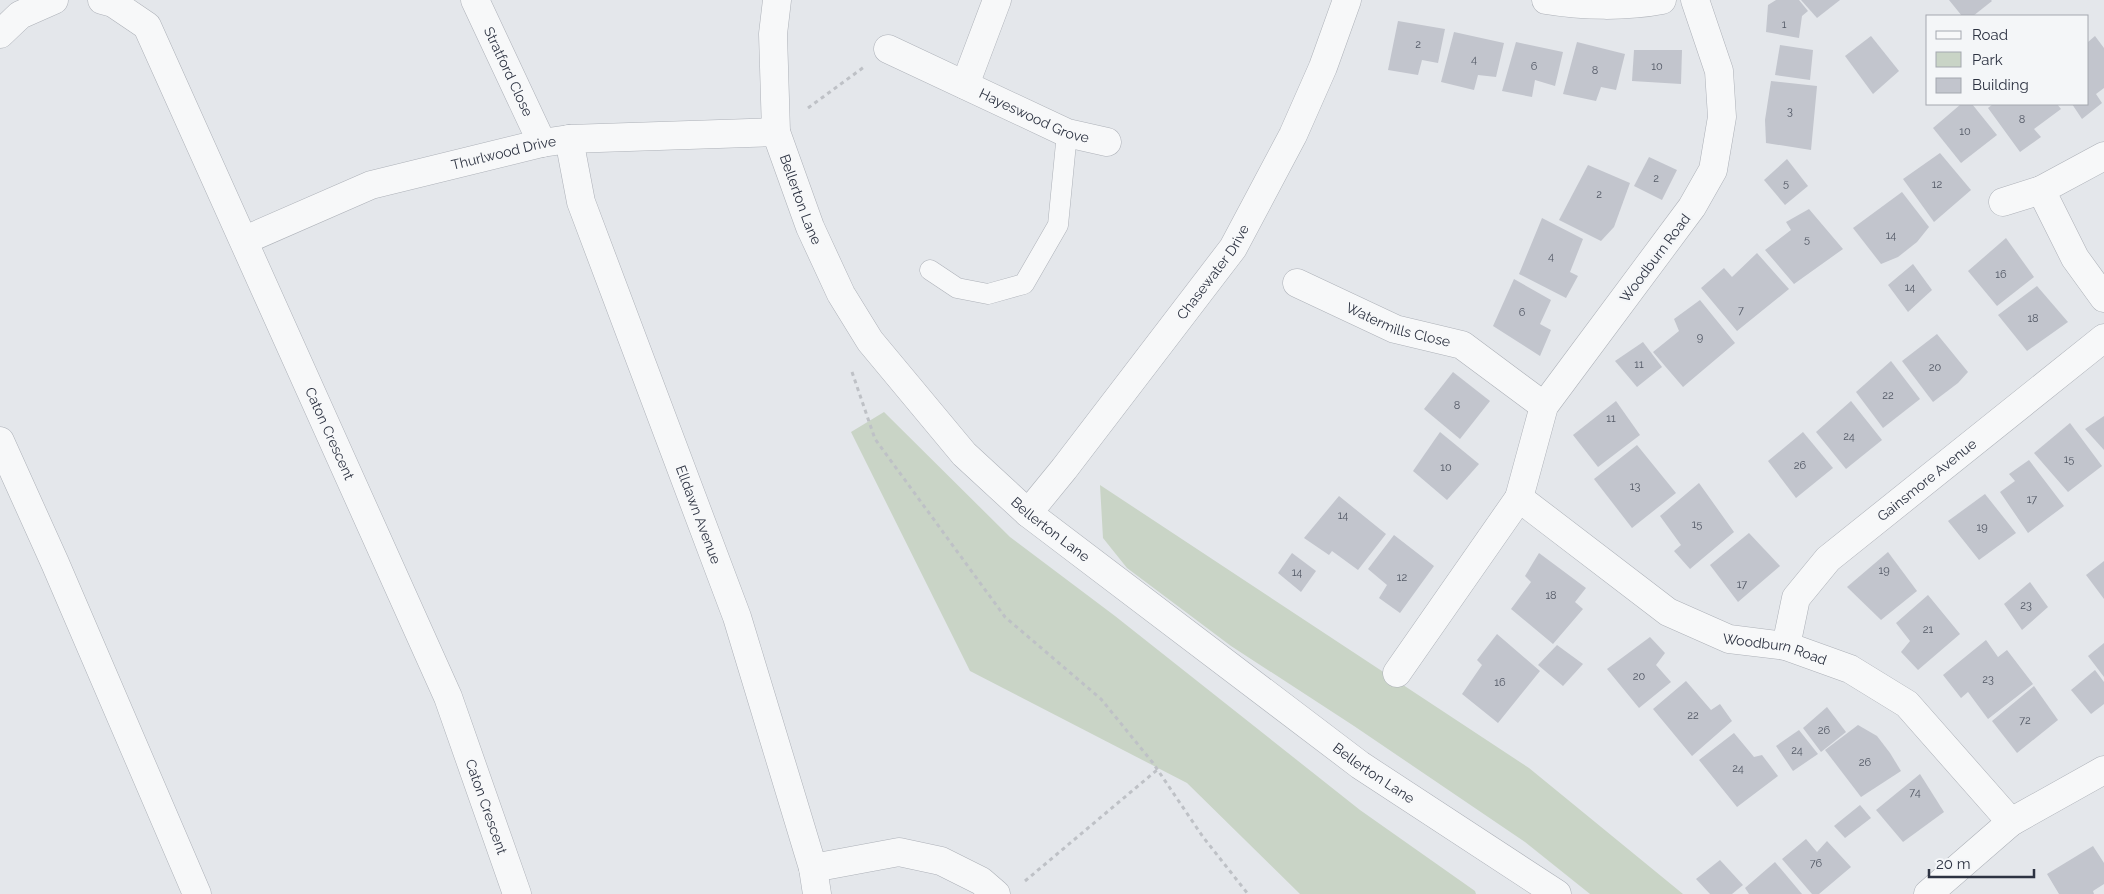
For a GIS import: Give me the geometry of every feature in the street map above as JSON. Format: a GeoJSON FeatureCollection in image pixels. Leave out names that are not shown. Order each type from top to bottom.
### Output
{"type":"FeatureCollection","features":[{"type":"Feature","properties":{"kind":"street"},"geometry":{"type":"LineString","coordinates":[[0,34],[20,16],[54,0]]}},
{"type":"Feature","properties":{"kind":"street","name":"Caton Crescent"},"geometry":{"type":"LineString","coordinates":[[102,0],[113,3],[147,26],[245,240],[448,697],[517,894]]}},
{"type":"Feature","properties":{"kind":"street","name":"Stratford Close"},"geometry":{"type":"LineString","coordinates":[[475,0],[542,143]]}},
{"type":"Feature","properties":{"kind":"street","name":"Bellerton Lane"},"geometry":{"type":"LineString","coordinates":[[777,0],[773,34],[776,132],[810,227],[841,294],[870,341],[964,454],[1028,513],[1360,765],[1557,894]]}},
{"type":"Feature","properties":{"kind":"street","name":"Hayeswood Grove"},"geometry":{"type":"LineString","coordinates":[[965,85],[997,0]]}},
{"type":"Feature","properties":{"kind":"street","name":"Chasewater Drive"},"geometry":{"type":"LineString","coordinates":[[1028,513],[1064,469],[1233,248],[1293,135],[1323,67],[1347,0]]}},
{"type":"Feature","properties":{"kind":"street"},"geometry":{"type":"LineString","coordinates":[[1546,0],[1571,4],[1648,3],[1662,0]]}},
{"type":"Feature","properties":{"kind":"street","name":"Woodburn Road"},"geometry":{"type":"LineString","coordinates":[[1397,673],[1518,498],[1544,406],[1692,207],[1713,170],[1722,117],[1718,71],[1695,0]]}},
{"type":"Feature","properties":{"kind":"street","name":"Hayeswood Grove"},"geometry":{"type":"LineString","coordinates":[[888,49],[1068,133],[1107,142]]}},
{"type":"Feature","properties":{"kind":"street","name":"Thurlwood Drive"},"geometry":{"type":"LineString","coordinates":[[245,240],[370,185],[542,143],[569,139],[776,132]]}},
{"type":"Feature","properties":{"kind":"street","name":"Elldawn Avenue"},"geometry":{"type":"LineString","coordinates":[[569,139],[581,202],[737,617],[813,868],[817,894]]}},
{"type":"Feature","properties":{"kind":"street"},"geometry":{"type":"LineString","coordinates":[[2003,202],[2041,190],[2104,156]]}},
{"type":"Feature","properties":{"kind":"street"},"geometry":{"type":"LineString","coordinates":[[2041,190],[2075,258],[2104,298]]}},
{"type":"Feature","properties":{"kind":"street","name":"Watermills Close"},"geometry":{"type":"LineString","coordinates":[[1297,283],[1395,329],[1462,345],[1544,406]]}},
{"type":"Feature","properties":{"kind":"street","name":"Gainsmore Avenue"},"geometry":{"type":"LineString","coordinates":[[1786,646],[1796,598],[1828,559],[2104,338]]}},
{"type":"Feature","properties":{"kind":"street"},"geometry":{"type":"LineString","coordinates":[[0,441],[55,562],[196,894]]}},
{"type":"Feature","properties":{"kind":"street","name":"Woodburn Road"},"geometry":{"type":"LineString","coordinates":[[1518,498],[1668,612],[1729,639],[1786,646],[1850,669],[1907,704],[2011,822]]}},
{"type":"Feature","properties":{"kind":"street"},"geometry":{"type":"LineString","coordinates":[[1928,894],[2011,822],[2104,770]]}},
{"type":"Feature","properties":{"kind":"street"},"geometry":{"type":"LineString","coordinates":[[813,868],[899,852],[940,861],[980,881],[996,894]]}},
{"type":"Feature","properties":{"kind":"lane"},"geometry":{"type":"LineString","coordinates":[[930,270],[957,288],[988,294],[1024,284],[1058,225],[1068,133]]}},
{"type":"Feature","properties":{"kind":"path"},"geometry":{"type":"LineString","coordinates":[[776,132],[888,49]]}},
{"type":"Feature","properties":{"kind":"path"},"geometry":{"type":"LineString","coordinates":[[849,364],[875,439],[1005,617],[1101,699],[1157,770],[1203,837],[1248,894]]}},
{"type":"Feature","properties":{"kind":"path"},"geometry":{"type":"LineString","coordinates":[[1024,882],[1157,770]]}},
{"type":"Feature","properties":{"kind":"green space"},"geometry":{"type":"Polygon","coordinates":[[[884,412],[1010,537],[1115,616],[1360,810],[1475,891],[1476,894],[1300,894],[1187,783],[970,671],[851,432],[884,412]]]}},
{"type":"Feature","properties":{"kind":"green space"},"geometry":{"type":"Polygon","coordinates":[[[1100,485],[1529,768],[1683,894],[1590,894],[1525,842],[1354,726],[1231,646],[1127,568],[1103,538],[1100,485]]]}},
{"type":"Feature","properties":{"kind":"building"},"geometry":{"type":"Polygon","coordinates":[[[1776,0],[1799,0],[1808,11],[1802,16],[1799,38],[1766,32],[1768,5],[1776,0]]]}},
{"type":"Feature","properties":{"kind":"building"},"geometry":{"type":"Polygon","coordinates":[[[1801,0],[1840,0],[1817,18],[1801,0]]]}},
{"type":"Feature","properties":{"kind":"building"},"geometry":{"type":"Polygon","coordinates":[[[1949,0],[1992,1],[1974,15],[1961,15],[1949,0]]]}},
{"type":"Feature","properties":{"kind":"building"},"geometry":{"type":"Polygon","coordinates":[[[1398,21],[1445,29],[1438,63],[1422,60],[1418,75],[1388,70],[1398,21]]]}},
{"type":"Feature","properties":{"kind":"building"},"geometry":{"type":"Polygon","coordinates":[[[1454,32],[1504,43],[1496,77],[1478,75],[1474,90],[1441,82],[1454,32]]]}},
{"type":"Feature","properties":{"kind":"building"},"geometry":{"type":"Polygon","coordinates":[[[1871,36],[1899,71],[1873,94],[1845,56],[1871,36]]]}},
{"type":"Feature","properties":{"kind":"building"},"geometry":{"type":"Polygon","coordinates":[[[2095,36],[2104,48],[2104,88],[2096,94],[2102,103],[2082,119],[2073,105],[2089,105],[2089,41],[2095,36]]]}},
{"type":"Feature","properties":{"kind":"building"},"geometry":{"type":"Polygon","coordinates":[[[1516,42],[1563,52],[1555,86],[1535,80],[1532,97],[1502,91],[1516,42]]]}},
{"type":"Feature","properties":{"kind":"building"},"geometry":{"type":"Polygon","coordinates":[[[1577,42],[1625,54],[1616,90],[1601,87],[1596,101],[1563,94],[1577,42]]]}},
{"type":"Feature","properties":{"kind":"building"},"geometry":{"type":"Polygon","coordinates":[[[1780,45],[1813,50],[1810,80],[1775,75],[1780,45]]]}},
{"type":"Feature","properties":{"kind":"building"},"geometry":{"type":"Polygon","coordinates":[[[1634,50],[1682,50],[1681,84],[1632,81],[1634,50]]]}},
{"type":"Feature","properties":{"kind":"building"},"geometry":{"type":"Polygon","coordinates":[[[1771,81],[1817,86],[1811,150],[1766,143],[1765,120],[1771,81]]]}},
{"type":"Feature","properties":{"kind":"building"},"geometry":{"type":"Polygon","coordinates":[[[1960,105],[1973,105],[1997,135],[1961,163],[1933,128],[1960,105]]]}},
{"type":"Feature","properties":{"kind":"building"},"geometry":{"type":"Polygon","coordinates":[[[1992,105],[2058,105],[2061,109],[2034,129],[2041,137],[2020,152],[1988,108],[1992,105]]]}},
{"type":"Feature","properties":{"kind":"building"},"geometry":{"type":"Polygon","coordinates":[[[1940,153],[1971,190],[1934,222],[1903,179],[1940,153]]]}},
{"type":"Feature","properties":{"kind":"building"},"geometry":{"type":"Polygon","coordinates":[[[1649,157],[1677,170],[1662,200],[1634,186],[1649,157]]]}},
{"type":"Feature","properties":{"kind":"building"},"geometry":{"type":"Polygon","coordinates":[[[1787,159],[1808,186],[1785,205],[1764,180],[1787,159]]]}},
{"type":"Feature","properties":{"kind":"building"},"geometry":{"type":"Polygon","coordinates":[[[1588,165],[1630,183],[1614,227],[1601,241],[1559,220],[1588,165]]]}},
{"type":"Feature","properties":{"kind":"building"},"geometry":{"type":"Polygon","coordinates":[[[1902,192],[1929,227],[1917,242],[1898,257],[1881,264],[1853,228],[1902,192]]]}},
{"type":"Feature","properties":{"kind":"building"},"geometry":{"type":"Polygon","coordinates":[[[1809,209],[1843,249],[1794,284],[1765,250],[1791,230],[1786,222],[1809,209]]]}},
{"type":"Feature","properties":{"kind":"building"},"geometry":{"type":"Polygon","coordinates":[[[1542,218],[1583,239],[1570,272],[1578,276],[1566,298],[1519,274],[1542,218]]]}},
{"type":"Feature","properties":{"kind":"building"},"geometry":{"type":"Polygon","coordinates":[[[2006,238],[2034,277],[1997,306],[1968,271],[2006,238]]]}},
{"type":"Feature","properties":{"kind":"building"},"geometry":{"type":"Polygon","coordinates":[[[1757,253],[1789,289],[1737,331],[1701,288],[1724,268],[1732,277],[1757,253]]]}},
{"type":"Feature","properties":{"kind":"building"},"geometry":{"type":"Polygon","coordinates":[[[1913,264],[1932,290],[1908,312],[1888,285],[1913,264]]]}},
{"type":"Feature","properties":{"kind":"building"},"geometry":{"type":"Polygon","coordinates":[[[1514,279],[1551,300],[1540,324],[1551,330],[1540,356],[1493,326],[1514,279]]]}},
{"type":"Feature","properties":{"kind":"building"},"geometry":{"type":"Polygon","coordinates":[[[2037,286],[2068,322],[2027,351],[1998,315],[2037,286]]]}},
{"type":"Feature","properties":{"kind":"building"},"geometry":{"type":"Polygon","coordinates":[[[1700,300],[1735,343],[1683,387],[1653,352],[1679,331],[1674,319],[1700,300]]]}},
{"type":"Feature","properties":{"kind":"building"},"geometry":{"type":"Polygon","coordinates":[[[1937,334],[1968,372],[1958,383],[1933,402],[1902,361],[1937,334]]]}},
{"type":"Feature","properties":{"kind":"building"},"geometry":{"type":"Polygon","coordinates":[[[1643,342],[1662,367],[1637,387],[1615,361],[1643,342]]]}},
{"type":"Feature","properties":{"kind":"building"},"geometry":{"type":"Polygon","coordinates":[[[1891,361],[1920,399],[1883,428],[1856,392],[1891,361]]]}},
{"type":"Feature","properties":{"kind":"building"},"geometry":{"type":"Polygon","coordinates":[[[1453,372],[1490,401],[1460,439],[1424,409],[1453,372]]]}},
{"type":"Feature","properties":{"kind":"building"},"geometry":{"type":"Polygon","coordinates":[[[1616,401],[1640,435],[1598,467],[1573,435],[1616,401]]]}},
{"type":"Feature","properties":{"kind":"building"},"geometry":{"type":"Polygon","coordinates":[[[1851,401],[1882,440],[1846,469],[1816,432],[1851,401]]]}},
{"type":"Feature","properties":{"kind":"building"},"geometry":{"type":"Polygon","coordinates":[[[2104,416],[2104,450],[2085,429],[2104,416]]]}},
{"type":"Feature","properties":{"kind":"building"},"geometry":{"type":"Polygon","coordinates":[[[2070,423],[2102,466],[2068,492],[2034,453],[2070,423]]]}},
{"type":"Feature","properties":{"kind":"building"},"geometry":{"type":"Polygon","coordinates":[[[1440,432],[1479,464],[1447,500],[1413,471],[1440,432]]]}},
{"type":"Feature","properties":{"kind":"building"},"geometry":{"type":"Polygon","coordinates":[[[1803,432],[1833,468],[1796,498],[1768,461],[1803,432]]]}},
{"type":"Feature","properties":{"kind":"building"},"geometry":{"type":"Polygon","coordinates":[[[1637,445],[1676,493],[1632,528],[1594,479],[1637,445]]]}},
{"type":"Feature","properties":{"kind":"building"},"geometry":{"type":"Polygon","coordinates":[[[2029,460],[2064,506],[2028,533],[2000,492],[2015,481],[2009,474],[2029,460]]]}},
{"type":"Feature","properties":{"kind":"building"},"geometry":{"type":"Polygon","coordinates":[[[1699,483],[1734,532],[1690,569],[1674,551],[1681,545],[1660,516],[1699,483]]]}},
{"type":"Feature","properties":{"kind":"building"},"geometry":{"type":"Polygon","coordinates":[[[1985,494],[2016,533],[1979,560],[1948,521],[1985,494]]]}},
{"type":"Feature","properties":{"kind":"building"},"geometry":{"type":"Polygon","coordinates":[[[1339,496],[1386,534],[1358,570],[1332,551],[1329,555],[1304,538],[1339,496]]]}},
{"type":"Feature","properties":{"kind":"building"},"geometry":{"type":"Polygon","coordinates":[[[1749,533],[1780,566],[1738,602],[1710,565],[1749,533]]]}},
{"type":"Feature","properties":{"kind":"building"},"geometry":{"type":"Polygon","coordinates":[[[1394,535],[1434,566],[1400,613],[1379,598],[1387,585],[1368,569],[1394,535]]]}},
{"type":"Feature","properties":{"kind":"building"},"geometry":{"type":"Polygon","coordinates":[[[1888,552],[1917,591],[1881,620],[1847,587],[1888,552]]]}},
{"type":"Feature","properties":{"kind":"building"},"geometry":{"type":"Polygon","coordinates":[[[1292,553],[1316,571],[1301,592],[1278,573],[1292,553]]]}},
{"type":"Feature","properties":{"kind":"building"},"geometry":{"type":"Polygon","coordinates":[[[1539,553],[1586,588],[1575,602],[1583,609],[1553,644],[1511,609],[1531,582],[1525,576],[1539,553]]]}},
{"type":"Feature","properties":{"kind":"building"},"geometry":{"type":"Polygon","coordinates":[[[2104,561],[2104,599],[2086,575],[2104,561]]]}},
{"type":"Feature","properties":{"kind":"building"},"geometry":{"type":"Polygon","coordinates":[[[2030,582],[2048,607],[2022,630],[2004,604],[2030,582]]]}},
{"type":"Feature","properties":{"kind":"building"},"geometry":{"type":"Polygon","coordinates":[[[1928,595],[1960,634],[1918,670],[1901,652],[1910,641],[1896,623],[1928,595]]]}},
{"type":"Feature","properties":{"kind":"building"},"geometry":{"type":"Polygon","coordinates":[[[1497,634],[1540,671],[1498,723],[1462,694],[1482,665],[1477,660],[1497,634]]]}},
{"type":"Feature","properties":{"kind":"building"},"geometry":{"type":"Polygon","coordinates":[[[1650,637],[1665,653],[1656,665],[1671,682],[1639,708],[1607,669],[1650,637]]]}},
{"type":"Feature","properties":{"kind":"building"},"geometry":{"type":"Polygon","coordinates":[[[1986,640],[1998,657],[2007,650],[2033,684],[1988,719],[1968,692],[1961,698],[1943,675],[1986,640]]]}},
{"type":"Feature","properties":{"kind":"building"},"geometry":{"type":"Polygon","coordinates":[[[2104,643],[2104,677],[2088,656],[2104,643]]]}},
{"type":"Feature","properties":{"kind":"building"},"geometry":{"type":"Polygon","coordinates":[[[1557,645],[1583,664],[1563,686],[1538,665],[1557,645]]]}},
{"type":"Feature","properties":{"kind":"building"},"geometry":{"type":"Polygon","coordinates":[[[2095,670],[2104,682],[2104,704],[2091,714],[2071,690],[2095,670]]]}},
{"type":"Feature","properties":{"kind":"building"},"geometry":{"type":"Polygon","coordinates":[[[1686,681],[1711,710],[1720,704],[1732,721],[1692,756],[1653,709],[1686,681]]]}},
{"type":"Feature","properties":{"kind":"building"},"geometry":{"type":"Polygon","coordinates":[[[2034,686],[2058,720],[2017,753],[1992,721],[2034,686]]]}},
{"type":"Feature","properties":{"kind":"building"},"geometry":{"type":"Polygon","coordinates":[[[1827,707],[1846,732],[1821,752],[1803,728],[1827,707]]]}},
{"type":"Feature","properties":{"kind":"building"},"geometry":{"type":"Polygon","coordinates":[[[1858,725],[1877,736],[1901,771],[1861,797],[1825,750],[1858,725]]]}},
{"type":"Feature","properties":{"kind":"building"},"geometry":{"type":"Polygon","coordinates":[[[1799,730],[1818,754],[1793,771],[1776,746],[1799,730]]]}},
{"type":"Feature","properties":{"kind":"building"},"geometry":{"type":"Polygon","coordinates":[[[1734,733],[1754,757],[1762,755],[1778,776],[1737,807],[1699,760],[1734,733]]]}},
{"type":"Feature","properties":{"kind":"building"},"geometry":{"type":"Polygon","coordinates":[[[1920,774],[1944,812],[1903,842],[1876,810],[1920,774]]]}},
{"type":"Feature","properties":{"kind":"building"},"geometry":{"type":"Polygon","coordinates":[[[1860,805],[1871,818],[1845,838],[1834,826],[1860,805]]]}},
{"type":"Feature","properties":{"kind":"building"},"geometry":{"type":"Polygon","coordinates":[[[1806,839],[1817,852],[1827,841],[1851,867],[1819,894],[1812,894],[1782,859],[1806,839]]]}},
{"type":"Feature","properties":{"kind":"building"},"geometry":{"type":"Polygon","coordinates":[[[2093,846],[2104,863],[2104,884],[2093,891],[2094,894],[2059,894],[2047,874],[2093,846]]]}},
{"type":"Feature","properties":{"kind":"building"},"geometry":{"type":"Polygon","coordinates":[[[1720,860],[1743,885],[1732,894],[1710,894],[1696,879],[1720,860]]]}},
{"type":"Feature","properties":{"kind":"building"},"geometry":{"type":"Polygon","coordinates":[[[1775,862],[1802,894],[1749,894],[1745,888],[1775,862]]]}}]}
